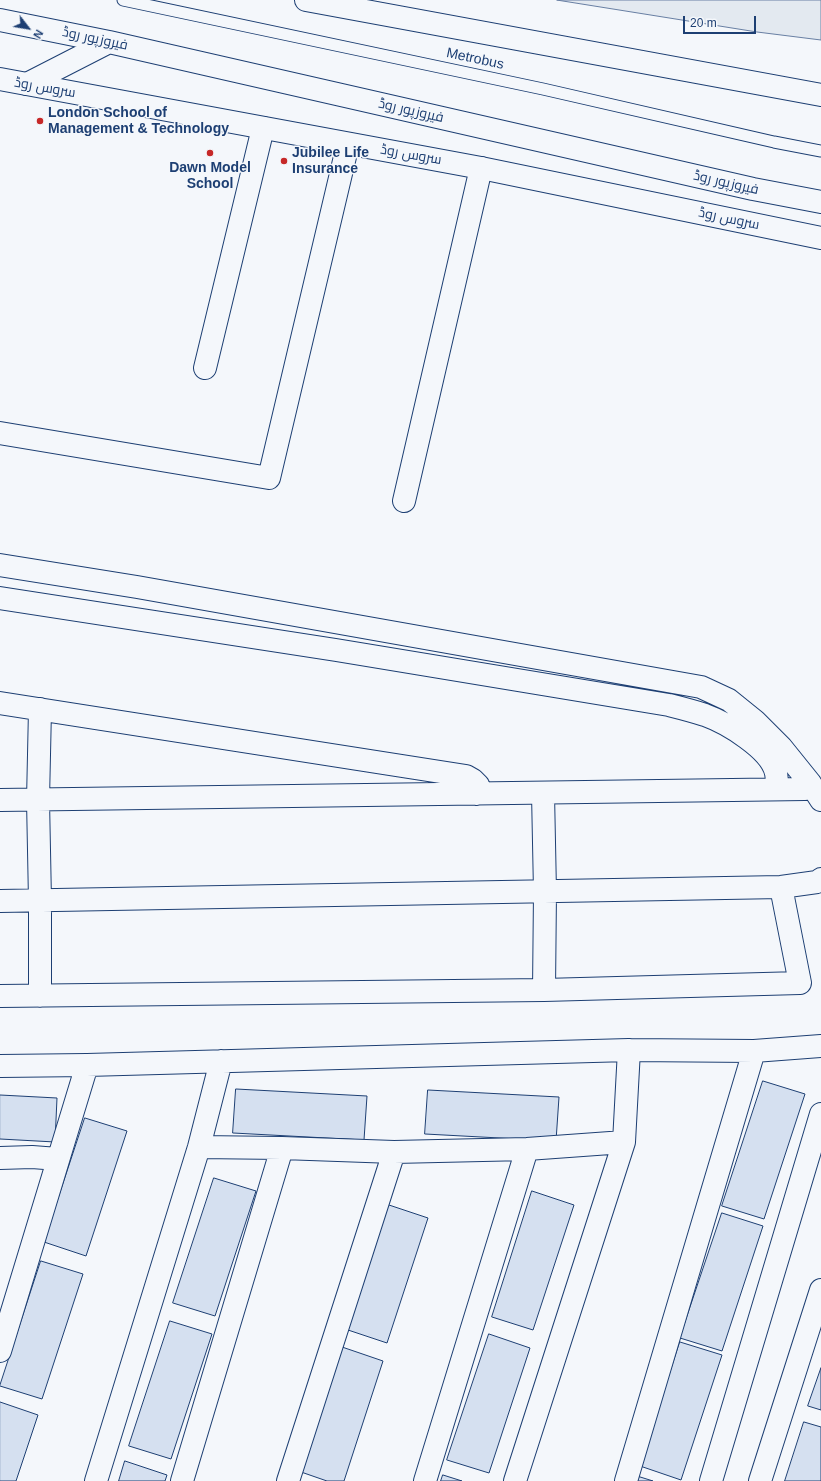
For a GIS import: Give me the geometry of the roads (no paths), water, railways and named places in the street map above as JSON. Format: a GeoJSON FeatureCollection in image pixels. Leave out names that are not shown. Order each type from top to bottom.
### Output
{"type":"FeatureCollection","features":[{"type":"Feature","properties":{"kind":"street"},"geometry":{"type":"LineString","coordinates":[[306,0],[821,95]]}},
{"type":"Feature","properties":{"kind":"street","name":"فیروزپور روڈ"},"geometry":{"type":"LineString","coordinates":[[0,20],[109,42],[753,189],[821,202]]}},
{"type":"Feature","properties":{"kind":"street"},"geometry":{"type":"LineString","coordinates":[[27,84],[109,42]]}},
{"type":"Feature","properties":{"kind":"street","name":"سروس روڈ"},"geometry":{"type":"LineString","coordinates":[[0,79],[481,168],[821,238]]}},
{"type":"Feature","properties":{"kind":"street"},"geometry":{"type":"LineString","coordinates":[[753,83],[821,83]]}},
{"type":"Feature","properties":{"kind":"street"},"geometry":{"type":"LineString","coordinates":[[205,368],[263,128]]}},
{"type":"Feature","properties":{"kind":"street"},"geometry":{"type":"LineString","coordinates":[[0,433],[269,478],[348,144]]}},
{"type":"Feature","properties":{"kind":"street"},"geometry":{"type":"LineString","coordinates":[[404,501],[481,168]]}},
{"type":"Feature","properties":{"kind":"street"},"geometry":{"type":"LineString","coordinates":[[0,565],[137,587],[701,687],[729,700],[755,721],[781,747],[815,792]]}},
{"type":"Feature","properties":{"kind":"street"},"geometry":{"type":"LineString","coordinates":[[0,598],[336,650],[669,705],[705,715],[738,732],[759,747],[773,764],[777,774],[776,788]]}},
{"type":"Feature","properties":{"kind":"street"},"geometry":{"type":"LineString","coordinates":[[0,703],[466,776],[478,785],[477,794]]}},
{"type":"Feature","properties":{"kind":"street"},"geometry":{"type":"LineString","coordinates":[[40,709],[38,800],[40,996]]}},
{"type":"Feature","properties":{"kind":"street"},"geometry":{"type":"LineString","coordinates":[[0,800],[543,793],[776,788],[805,789],[815,792]]}},
{"type":"Feature","properties":{"kind":"street"},"geometry":{"type":"LineString","coordinates":[[543,793],[545,892],[544,990]]}},
{"type":"Feature","properties":{"kind":"street"},"geometry":{"type":"LineString","coordinates":[[0,902],[781,887],[817,882],[821,880]]}},
{"type":"Feature","properties":{"kind":"street"},"geometry":{"type":"LineString","coordinates":[[0,996],[544,990],[800,983],[781,887]]}},
{"type":"Feature","properties":{"kind":"street"},"geometry":{"type":"LineString","coordinates":[[0,1066],[87,1065],[630,1050],[754,1051],[821,1046]]}},
{"type":"Feature","properties":{"kind":"street"},"geometry":{"type":"LineString","coordinates":[[514,1481],[624,1142],[630,1050]]}},
{"type":"Feature","properties":{"kind":"street"},"geometry":{"type":"LineString","coordinates":[[626,1481],[754,1051]]}},
{"type":"Feature","properties":{"kind":"street"},"geometry":{"type":"LineString","coordinates":[[96,1481],[199,1147],[221,1061]]}},
{"type":"Feature","properties":{"kind":"street"},"geometry":{"type":"LineString","coordinates":[[0,1351],[87,1065]]}},
{"type":"Feature","properties":{"kind":"street"},"geometry":{"type":"LineString","coordinates":[[711,1481],[821,1114]]}},
{"type":"Feature","properties":{"kind":"street"},"geometry":{"type":"LineString","coordinates":[[199,1147],[394,1152],[527,1149],[624,1142]]}},
{"type":"Feature","properties":{"kind":"street"},"geometry":{"type":"LineString","coordinates":[[182,1481],[282,1148]]}},
{"type":"Feature","properties":{"kind":"street"},"geometry":{"type":"LineString","coordinates":[[425,1481],[527,1149]]}},
{"type":"Feature","properties":{"kind":"street"},"geometry":{"type":"LineString","coordinates":[[288,1481],[394,1152]]}},
{"type":"Feature","properties":{"kind":"street"},"geometry":{"type":"LineString","coordinates":[[0,1158],[32,1157],[58,1159]]}},
{"type":"Feature","properties":{"kind":"street"},"geometry":{"type":"LineString","coordinates":[[760,1481],[821,1290]]}},
{"type":"Feature","properties":{"kind":"lane","name":"Metrobus"},"geometry":{"type":"LineString","coordinates":[[123,0],[536,87],[774,142],[821,151]]}},
{"type":"Feature","properties":{"kind":"place","name":"London School of Management & Technology"},"geometry":{"type":"Point","coordinates":[40,121]}},
{"type":"Feature","properties":{"kind":"place","name":"Dawn Model School"},"geometry":{"type":"Point","coordinates":[210,153]}},
{"type":"Feature","properties":{"kind":"place","name":"Jubilee Life Insurance"},"geometry":{"type":"Point","coordinates":[284,161]}}]}
